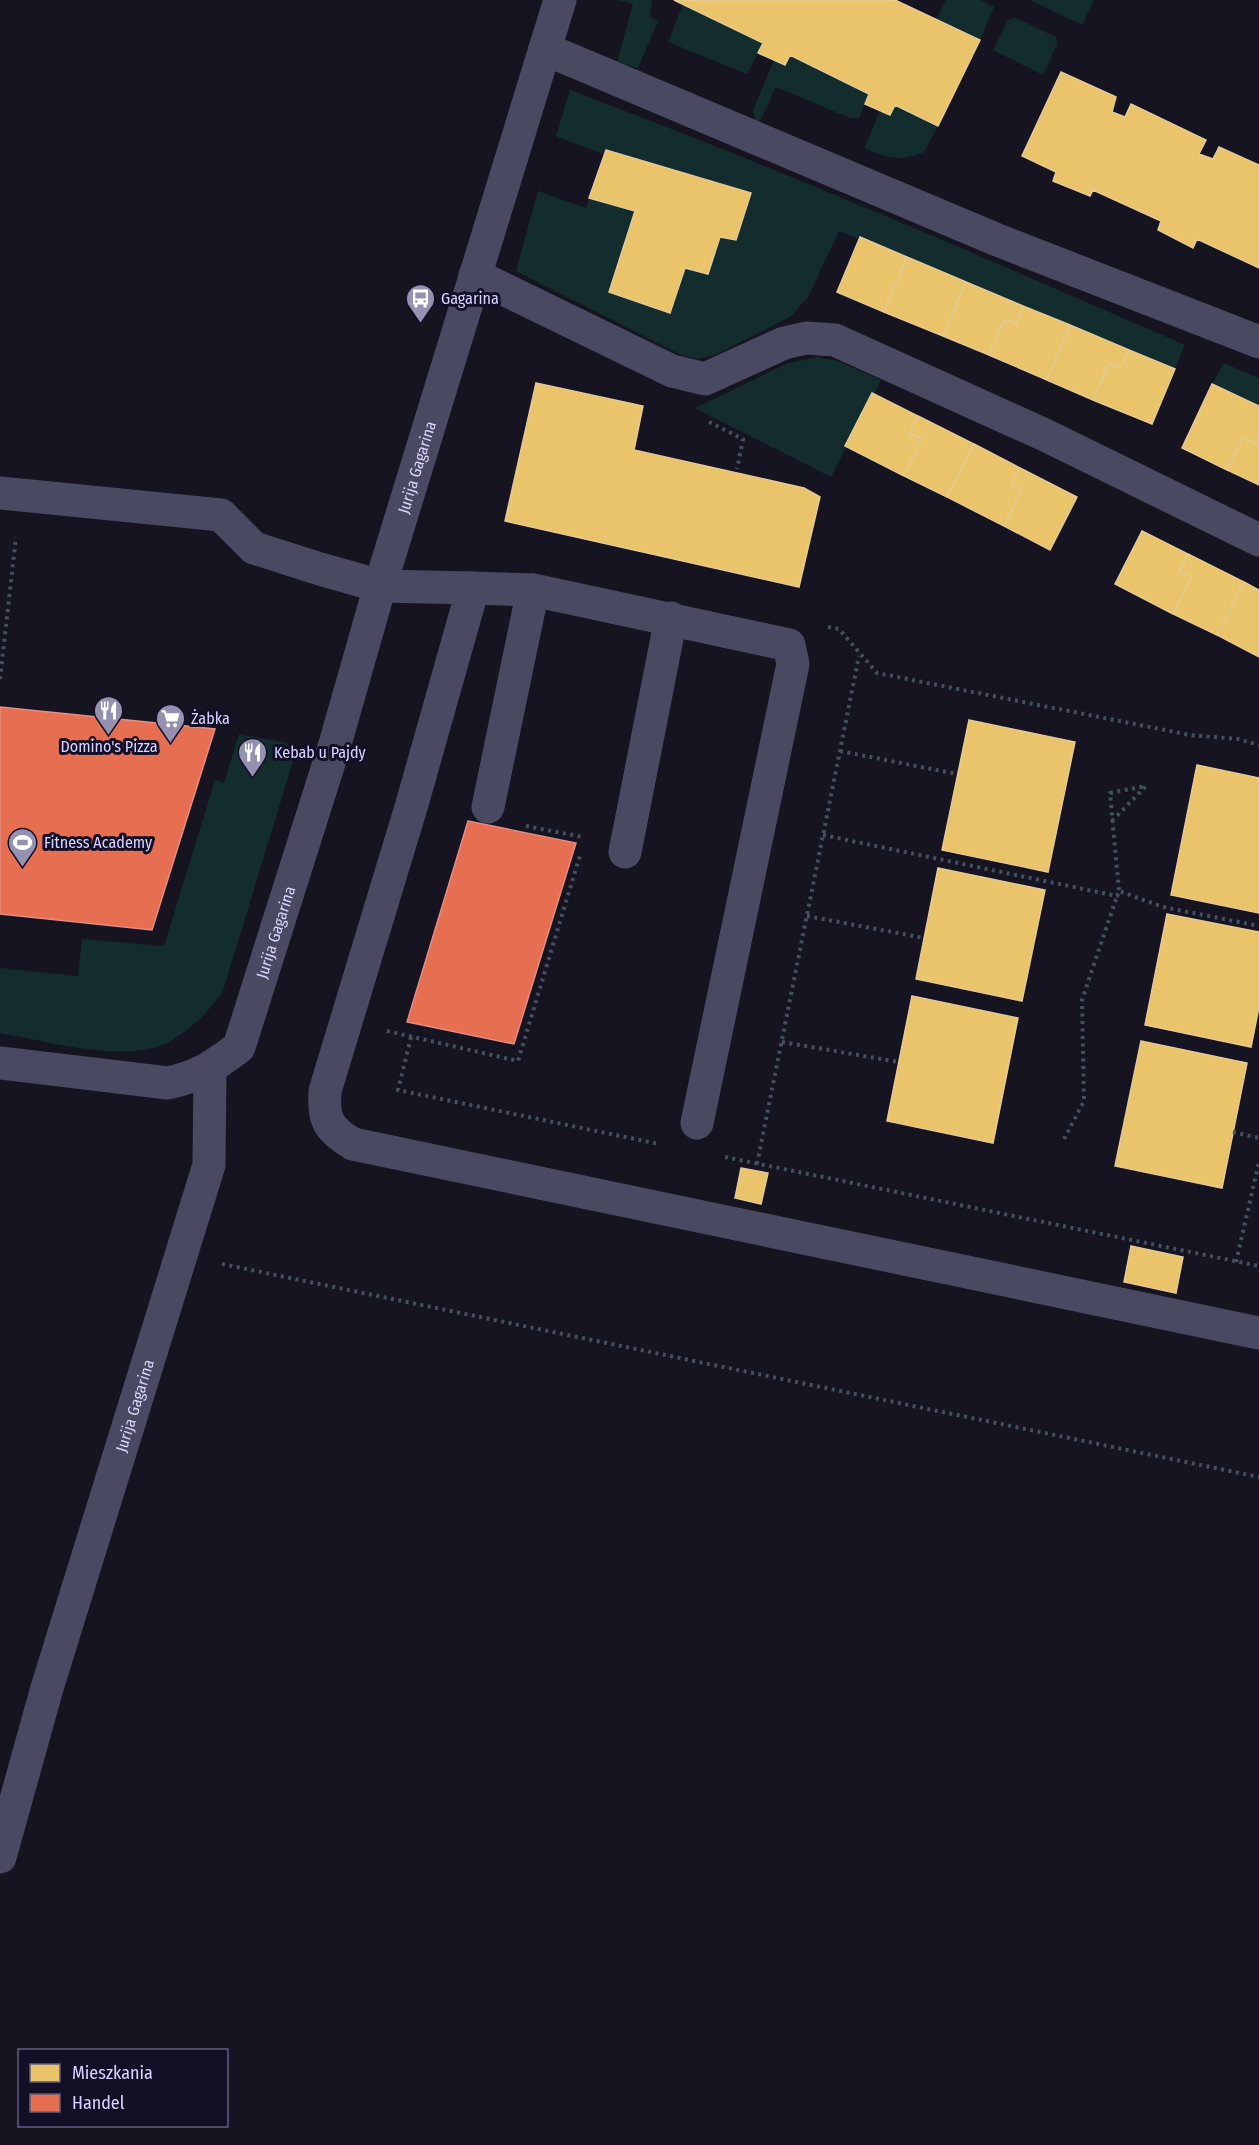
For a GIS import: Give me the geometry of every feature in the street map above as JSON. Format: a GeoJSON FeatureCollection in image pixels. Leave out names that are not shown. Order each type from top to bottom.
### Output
{"type":"FeatureCollection","features":[{"type":"Feature","properties":{"kind":"street","name":"Jurija Gagarina"},"geometry":{"type":"LineString","coordinates":[[0,1857],[47,1688],[209,1165],[210,1070],[239,1047],[335,744],[380,586],[560,0]]}},
{"type":"Feature","properties":{"kind":"street"},"geometry":{"type":"LineString","coordinates":[[544,49],[995,239],[1259,342]]}},
{"type":"Feature","properties":{"kind":"street"},"geometry":{"type":"LineString","coordinates":[[475,275],[672,371],[705,379],[784,343],[806,338],[835,340],[1045,435],[1259,540]]}},
{"type":"Feature","properties":{"kind":"street"},"geometry":{"type":"LineString","coordinates":[[10,494],[221,515],[254,548],[380,586],[533,590],[789,645],[793,664],[696,1123]]}},
{"type":"Feature","properties":{"kind":"street"},"geometry":{"type":"LineString","coordinates":[[473,588],[412,804],[325,1091],[324,1112],[335,1133],[353,1144],[1259,1333]]}},
{"type":"Feature","properties":{"kind":"street"},"geometry":{"type":"LineString","coordinates":[[488,807],[533,590]]}},
{"type":"Feature","properties":{"kind":"street"},"geometry":{"type":"LineString","coordinates":[[625,852],[671,618]]}},
{"type":"Feature","properties":{"kind":"street"},"geometry":{"type":"LineString","coordinates":[[0,1063],[168,1083],[191,1078],[210,1070]]}},
{"type":"Feature","properties":{"kind":"path"},"geometry":{"type":"LineString","coordinates":[[0,679],[10,494]]}},
{"type":"Feature","properties":{"kind":"path"},"geometry":{"type":"LineString","coordinates":[[816,624],[839,629],[877,674],[1190,735],[1238,739],[1259,745]]}},
{"type":"Feature","properties":{"kind":"path"},"geometry":{"type":"LineString","coordinates":[[757,1164],[860,655]]}},
{"type":"Feature","properties":{"kind":"path"},"geometry":{"type":"LineString","coordinates":[[840,751],[957,774]]}},
{"type":"Feature","properties":{"kind":"path"},"geometry":{"type":"LineString","coordinates":[[1064,1139],[1084,1101],[1082,1000],[1118,893],[1112,821],[1110,793],[1146,786],[1112,821]]}},
{"type":"Feature","properties":{"kind":"path"},"geometry":{"type":"LineString","coordinates":[[346,1021],[518,1061],[585,838],[518,824]]}},
{"type":"Feature","properties":{"kind":"path"},"geometry":{"type":"LineString","coordinates":[[824,835],[1118,893],[1163,907],[1259,926]]}},
{"type":"Feature","properties":{"kind":"path"},"geometry":{"type":"LineString","coordinates":[[807,916],[924,938]]}},
{"type":"Feature","properties":{"kind":"path"},"geometry":{"type":"LineString","coordinates":[[411,1037],[398,1090],[664,1145]]}},
{"type":"Feature","properties":{"kind":"path"},"geometry":{"type":"LineString","coordinates":[[782,1042],[899,1062]]}},
{"type":"Feature","properties":{"kind":"path"},"geometry":{"type":"LineString","coordinates":[[1233,1132],[1259,1138]]}},
{"type":"Feature","properties":{"kind":"path"},"geometry":{"type":"LineString","coordinates":[[722,1157],[1259,1266]]}},
{"type":"Feature","properties":{"kind":"path"},"geometry":{"type":"LineString","coordinates":[[1236,1262],[1259,1162]]}},
{"type":"Feature","properties":{"kind":"path"},"geometry":{"type":"LineString","coordinates":[[180,1254],[1259,1477]]}},
{"type":"Feature","properties":{"kind":"green space"},"geometry":{"type":"Polygon","coordinates":[[[618,0],[652,0],[650,16],[658,21],[638,68],[617,62],[633,4],[618,0]]]}},
{"type":"Feature","properties":{"kind":"green space"},"geometry":{"type":"Polygon","coordinates":[[[946,0],[980,0],[994,7],[980,40],[936,20],[946,0]]]}},
{"type":"Feature","properties":{"kind":"green space"},"geometry":{"type":"Polygon","coordinates":[[[1030,0],[1094,0],[1082,25],[1030,0]]]}},
{"type":"Feature","properties":{"kind":"green space"},"geometry":{"type":"Polygon","coordinates":[[[683,4],[763,43],[747,74],[668,42],[683,4]]]}},
{"type":"Feature","properties":{"kind":"green space"},"geometry":{"type":"Polygon","coordinates":[[[1014,17],[1056,37],[1057,44],[1043,75],[993,50],[1008,20],[1014,17]]]}},
{"type":"Feature","properties":{"kind":"green space"},"geometry":{"type":"Polygon","coordinates":[[[790,55],[869,94],[859,118],[850,118],[776,87],[760,121],[755,120],[753,110],[774,60],[785,65],[790,55]]]}},
{"type":"Feature","properties":{"kind":"green space"},"geometry":{"type":"Polygon","coordinates":[[[570,90],[879,213],[1185,345],[1175,369],[839,231],[808,297],[790,317],[715,355],[698,359],[681,355],[516,271],[538,191],[586,208],[589,198],[635,211],[609,292],[670,313],[685,268],[708,273],[720,237],[736,240],[751,194],[605,155],[556,136],[570,90]]]}},
{"type":"Feature","properties":{"kind":"green space"},"geometry":{"type":"Polygon","coordinates":[[[895,105],[938,126],[924,152],[901,158],[864,148],[880,111],[890,115],[895,105]]]}},
{"type":"Feature","properties":{"kind":"green space"},"geometry":{"type":"Polygon","coordinates":[[[817,357],[838,361],[881,380],[831,477],[695,408],[788,363],[817,357]]]}},
{"type":"Feature","properties":{"kind":"green space"},"geometry":{"type":"Polygon","coordinates":[[[1224,363],[1259,378],[1259,406],[1212,384],[1224,363]]]}},
{"type":"Feature","properties":{"kind":"green space"},"geometry":{"type":"Polygon","coordinates":[[[239,734],[287,743],[294,758],[223,991],[218,999],[182,1034],[165,1044],[148,1049],[106,1051],[83,1049],[0,1033],[0,968],[78,976],[82,939],[164,946],[215,780],[224,783],[239,734]]]}},
{"type":"Feature","properties":{"kind":"building: Mieszkania"},"geometry":{"type":"Polygon","coordinates":[[[674,0],[895,0],[980,40],[938,126],[895,105],[890,115],[865,104],[869,94],[790,55],[785,65],[758,53],[763,43],[674,0]]]}},
{"type":"Feature","properties":{"kind":"building: Mieszkania"},"geometry":{"type":"Polygon","coordinates":[[[1061,72],[1116,97],[1112,112],[1125,117],[1131,104],[1206,140],[1199,154],[1213,159],[1219,147],[1259,165],[1259,268],[1197,239],[1193,248],[1158,230],[1161,221],[1093,190],[1090,196],[1053,181],[1056,172],[1022,156],[1061,72]]]}},
{"type":"Feature","properties":{"kind":"building: Mieszkania"},"geometry":{"type":"Polygon","coordinates":[[[606,150],[751,193],[736,240],[720,237],[708,274],[685,268],[670,313],[609,292],[635,211],[589,198],[606,150]]]}},
{"type":"Feature","properties":{"kind":"building: Mieszkania"},"geometry":{"type":"Polygon","coordinates":[[[860,237],[907,257],[884,312],[837,292],[860,237]]]}},
{"type":"Feature","properties":{"kind":"building: Mieszkania"},"geometry":{"type":"Polygon","coordinates":[[[907,257],[966,282],[943,336],[884,312],[907,257]]]}},
{"type":"Feature","properties":{"kind":"building: Mieszkania"},"geometry":{"type":"Polygon","coordinates":[[[966,282],[1023,306],[1016,324],[1004,319],[989,355],[943,336],[966,282]]]}},
{"type":"Feature","properties":{"kind":"building: Mieszkania"},"geometry":{"type":"Polygon","coordinates":[[[1023,306],[1070,325],[1047,380],[989,355],[1004,319],[1016,324],[1023,306]]]}},
{"type":"Feature","properties":{"kind":"building: Mieszkania"},"geometry":{"type":"Polygon","coordinates":[[[1070,325],[1129,350],[1121,368],[1109,362],[1093,400],[1047,380],[1070,325]]]}},
{"type":"Feature","properties":{"kind":"building: Mieszkania"},"geometry":{"type":"Polygon","coordinates":[[[1129,350],[1175,369],[1152,424],[1093,400],[1109,362],[1121,368],[1129,350]]]}},
{"type":"Feature","properties":{"kind":"building: Mieszkania"},"geometry":{"type":"Polygon","coordinates":[[[536,383],[643,406],[634,450],[804,488],[820,497],[799,587],[505,521],[536,383]]]}},
{"type":"Feature","properties":{"kind":"building: Mieszkania"},"geometry":{"type":"Polygon","coordinates":[[[1212,384],[1259,406],[1259,436],[1255,444],[1243,438],[1227,470],[1182,448],[1212,384]]]}},
{"type":"Feature","properties":{"kind":"building: Mieszkania"},"geometry":{"type":"Polygon","coordinates":[[[872,393],[918,416],[910,434],[922,439],[904,476],[845,446],[872,393]]]}},
{"type":"Feature","properties":{"kind":"building: Mieszkania"},"geometry":{"type":"Polygon","coordinates":[[[918,416],[974,444],[947,497],[904,476],[922,439],[910,434],[918,416]]]}},
{"type":"Feature","properties":{"kind":"building: Mieszkania"},"geometry":{"type":"Polygon","coordinates":[[[1259,436],[1259,485],[1227,470],[1243,438],[1255,444],[1259,436]]]}},
{"type":"Feature","properties":{"kind":"building: Mieszkania"},"geometry":{"type":"Polygon","coordinates":[[[974,444],[1020,468],[1011,485],[1022,490],[1004,526],[947,497],[974,444]]]}},
{"type":"Feature","properties":{"kind":"building: Mieszkania"},"geometry":{"type":"Polygon","coordinates":[[[1020,468],[1077,497],[1050,550],[1004,526],[1022,490],[1011,485],[1020,468]]]}},
{"type":"Feature","properties":{"kind":"building: Mieszkania"},"geometry":{"type":"Polygon","coordinates":[[[1142,531],[1188,554],[1179,571],[1191,577],[1173,614],[1115,584],[1142,531]]]}},
{"type":"Feature","properties":{"kind":"building: Mieszkania"},"geometry":{"type":"Polygon","coordinates":[[[1188,554],[1244,582],[1217,635],[1173,614],[1191,577],[1179,571],[1188,554]]]}},
{"type":"Feature","properties":{"kind":"building: Mieszkania"},"geometry":{"type":"Polygon","coordinates":[[[1244,582],[1259,590],[1259,657],[1217,635],[1244,582]]]}},
{"type":"Feature","properties":{"kind":"building: Mieszkania"},"geometry":{"type":"Polygon","coordinates":[[[969,720],[1075,742],[1048,872],[942,850],[969,720]]]}},
{"type":"Feature","properties":{"kind":"building: Mieszkania"},"geometry":{"type":"Polygon","coordinates":[[[1197,765],[1259,778],[1259,913],[1171,895],[1197,765]]]}},
{"type":"Feature","properties":{"kind":"building: Mieszkania"},"geometry":{"type":"Polygon","coordinates":[[[938,868],[1045,890],[1022,1001],[916,979],[938,868]]]}},
{"type":"Feature","properties":{"kind":"building: Mieszkania"},"geometry":{"type":"Polygon","coordinates":[[[1167,914],[1259,932],[1259,1007],[1251,1047],[1145,1025],[1167,914]]]}},
{"type":"Feature","properties":{"kind":"building: Mieszkania"},"geometry":{"type":"Polygon","coordinates":[[[912,996],[1018,1018],[993,1143],[887,1121],[912,996]]]}},
{"type":"Feature","properties":{"kind":"building: Mieszkania"},"geometry":{"type":"Polygon","coordinates":[[[1141,1041],[1247,1063],[1222,1188],[1115,1166],[1141,1041]]]}},
{"type":"Feature","properties":{"kind":"building: Mieszkania"},"geometry":{"type":"Polygon","coordinates":[[[741,1168],[768,1173],[761,1204],[735,1198],[741,1168]]]}},
{"type":"Feature","properties":{"kind":"building: Mieszkania"},"geometry":{"type":"Polygon","coordinates":[[[1131,1246],[1183,1257],[1176,1293],[1124,1282],[1131,1246]]]}},
{"type":"Feature","properties":{"kind":"building: Handel"},"geometry":{"type":"Polygon","coordinates":[[[0,707],[215,729],[152,930],[0,914],[0,707]]]}},
{"type":"Feature","properties":{"kind":"building: Handel"},"geometry":{"type":"Polygon","coordinates":[[[468,821],[576,843],[514,1044],[407,1022],[468,821]]]}},
{"type":"Feature","properties":{"kind":"place","name":"Gagarina"},"geometry":{"type":"Point","coordinates":[420,324]}},
{"type":"Feature","properties":{"kind":"place","name":"Domino's Pizza"},"geometry":{"type":"Point","coordinates":[109,736]}},
{"type":"Feature","properties":{"kind":"place","name":"Żabka"},"geometry":{"type":"Point","coordinates":[170,744]}},
{"type":"Feature","properties":{"kind":"place","name":"Kebab u Pajdy"},"geometry":{"type":"Point","coordinates":[253,778]}},
{"type":"Feature","properties":{"kind":"place","name":"Fitness Academy"},"geometry":{"type":"Point","coordinates":[23,868]}}]}
